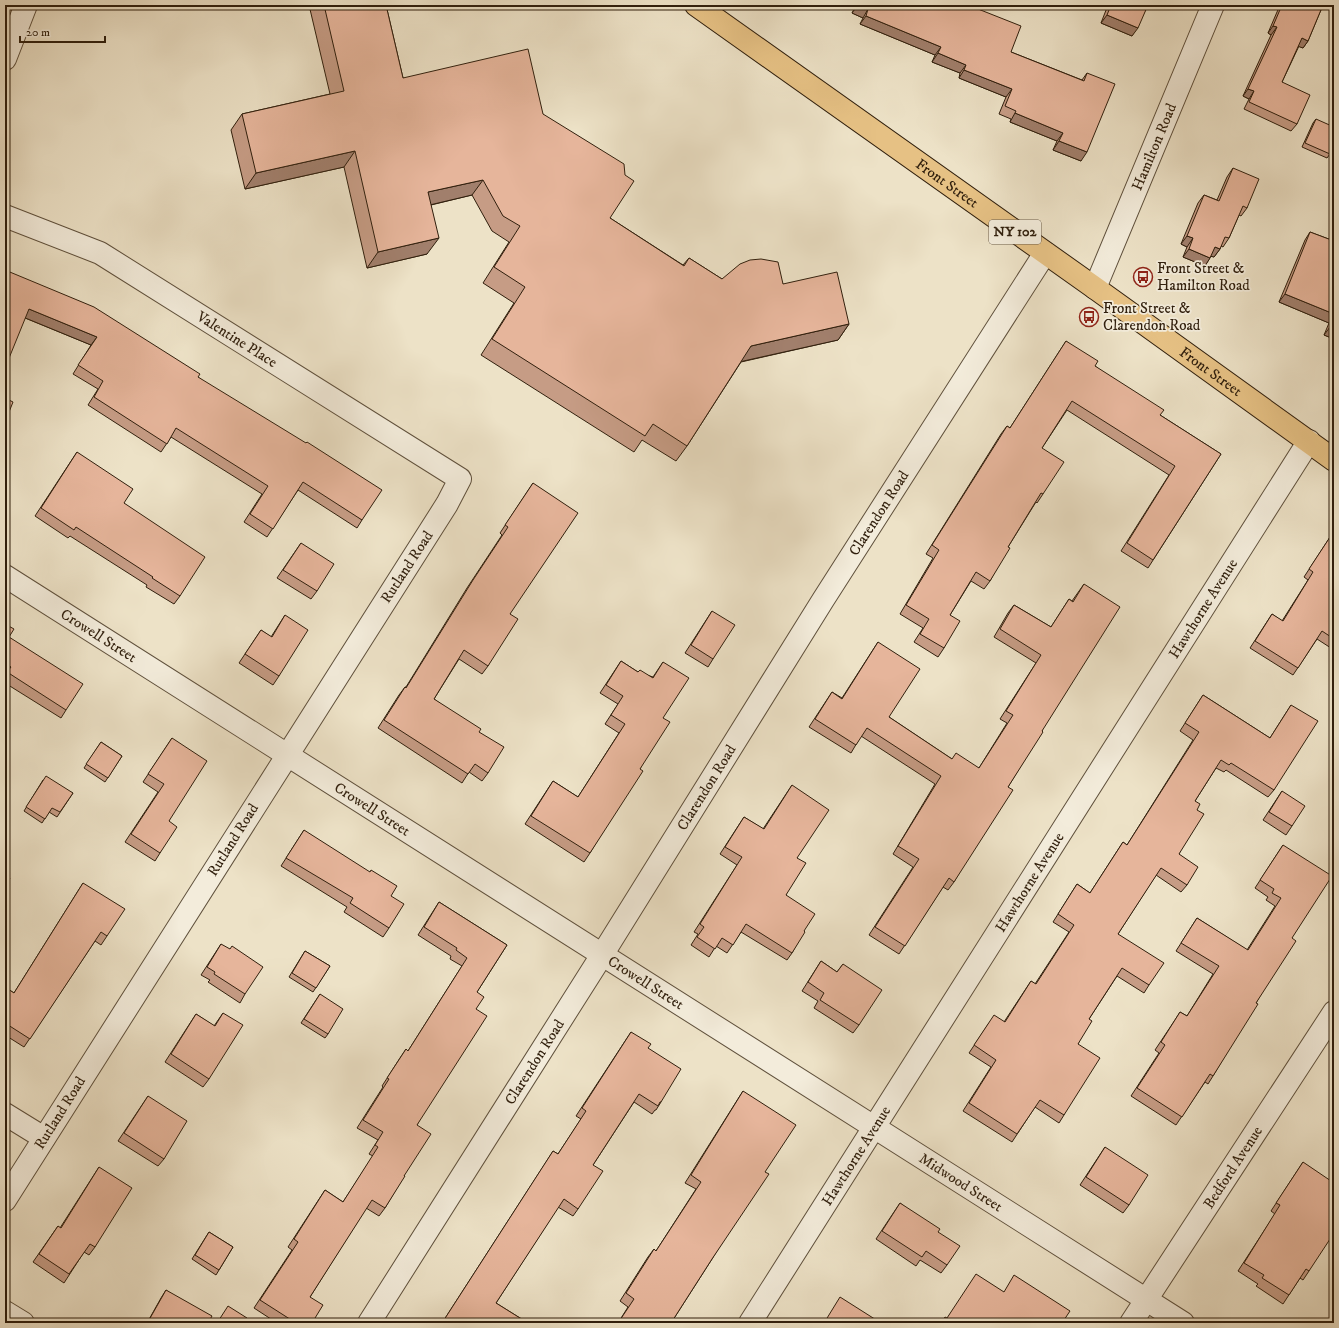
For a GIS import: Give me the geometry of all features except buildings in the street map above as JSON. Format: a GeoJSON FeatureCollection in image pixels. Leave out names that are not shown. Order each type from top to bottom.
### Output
{"type":"FeatureCollection","features":[{"type":"Feature","properties":{"kind":"main road","name":"Front Street"},"geometry":{"type":"LineString","coordinates":[[696,5],[1095,288],[1334,460]]}},
{"type":"Feature","properties":{"kind":"street"},"geometry":{"type":"LineString","coordinates":[[5,59],[26,5]]}},
{"type":"Feature","properties":{"kind":"street","name":"Hamilton Road"},"geometry":{"type":"LineString","coordinates":[[1095,288],[1213,5]]}},
{"type":"Feature","properties":{"kind":"street","name":"Valentine Place"},"geometry":{"type":"LineString","coordinates":[[5,216],[100,253],[460,479]]}},
{"type":"Feature","properties":{"kind":"street","name":"Clarendon Road"},"geometry":{"type":"LineString","coordinates":[[369,1323],[602,955],[823,600],[1045,253]]}},
{"type":"Feature","properties":{"kind":"street","name":"Hawthorne Avenue"},"geometry":{"type":"LineString","coordinates":[[750,1323],[1309,442]]}},
{"type":"Feature","properties":{"kind":"street","name":"Rutland Road"},"geometry":{"type":"LineString","coordinates":[[5,1200],[447,504],[460,479]]}},
{"type":"Feature","properties":{"kind":"street","name":"Crowell Street"},"geometry":{"type":"LineString","coordinates":[[5,576],[739,1041]]}},
{"type":"Feature","properties":{"kind":"street","name":"Bedford Avenue"},"geometry":{"type":"LineString","coordinates":[[1132,1323],[1334,1012]]}},
{"type":"Feature","properties":{"kind":"street","name":"Midwood Street"},"geometry":{"type":"LineString","coordinates":[[739,1041],[1183,1323]]}},
{"type":"Feature","properties":{"kind":"street"},"geometry":{"type":"LineString","coordinates":[[5,1114],[44,1138]]}},
{"type":"Feature","properties":{"kind":"street"},"geometry":{"type":"LineString","coordinates":[[5,1312],[23,1323]]}},
{"type":"Feature","properties":{"kind":"place","name":"Front Street & Hamilton Road"},"geometry":{"type":"Point","coordinates":[1143,277]}},
{"type":"Feature","properties":{"kind":"place","name":"Front Street & Clarendon Road"},"geometry":{"type":"Point","coordinates":[1089,317]}}]}
